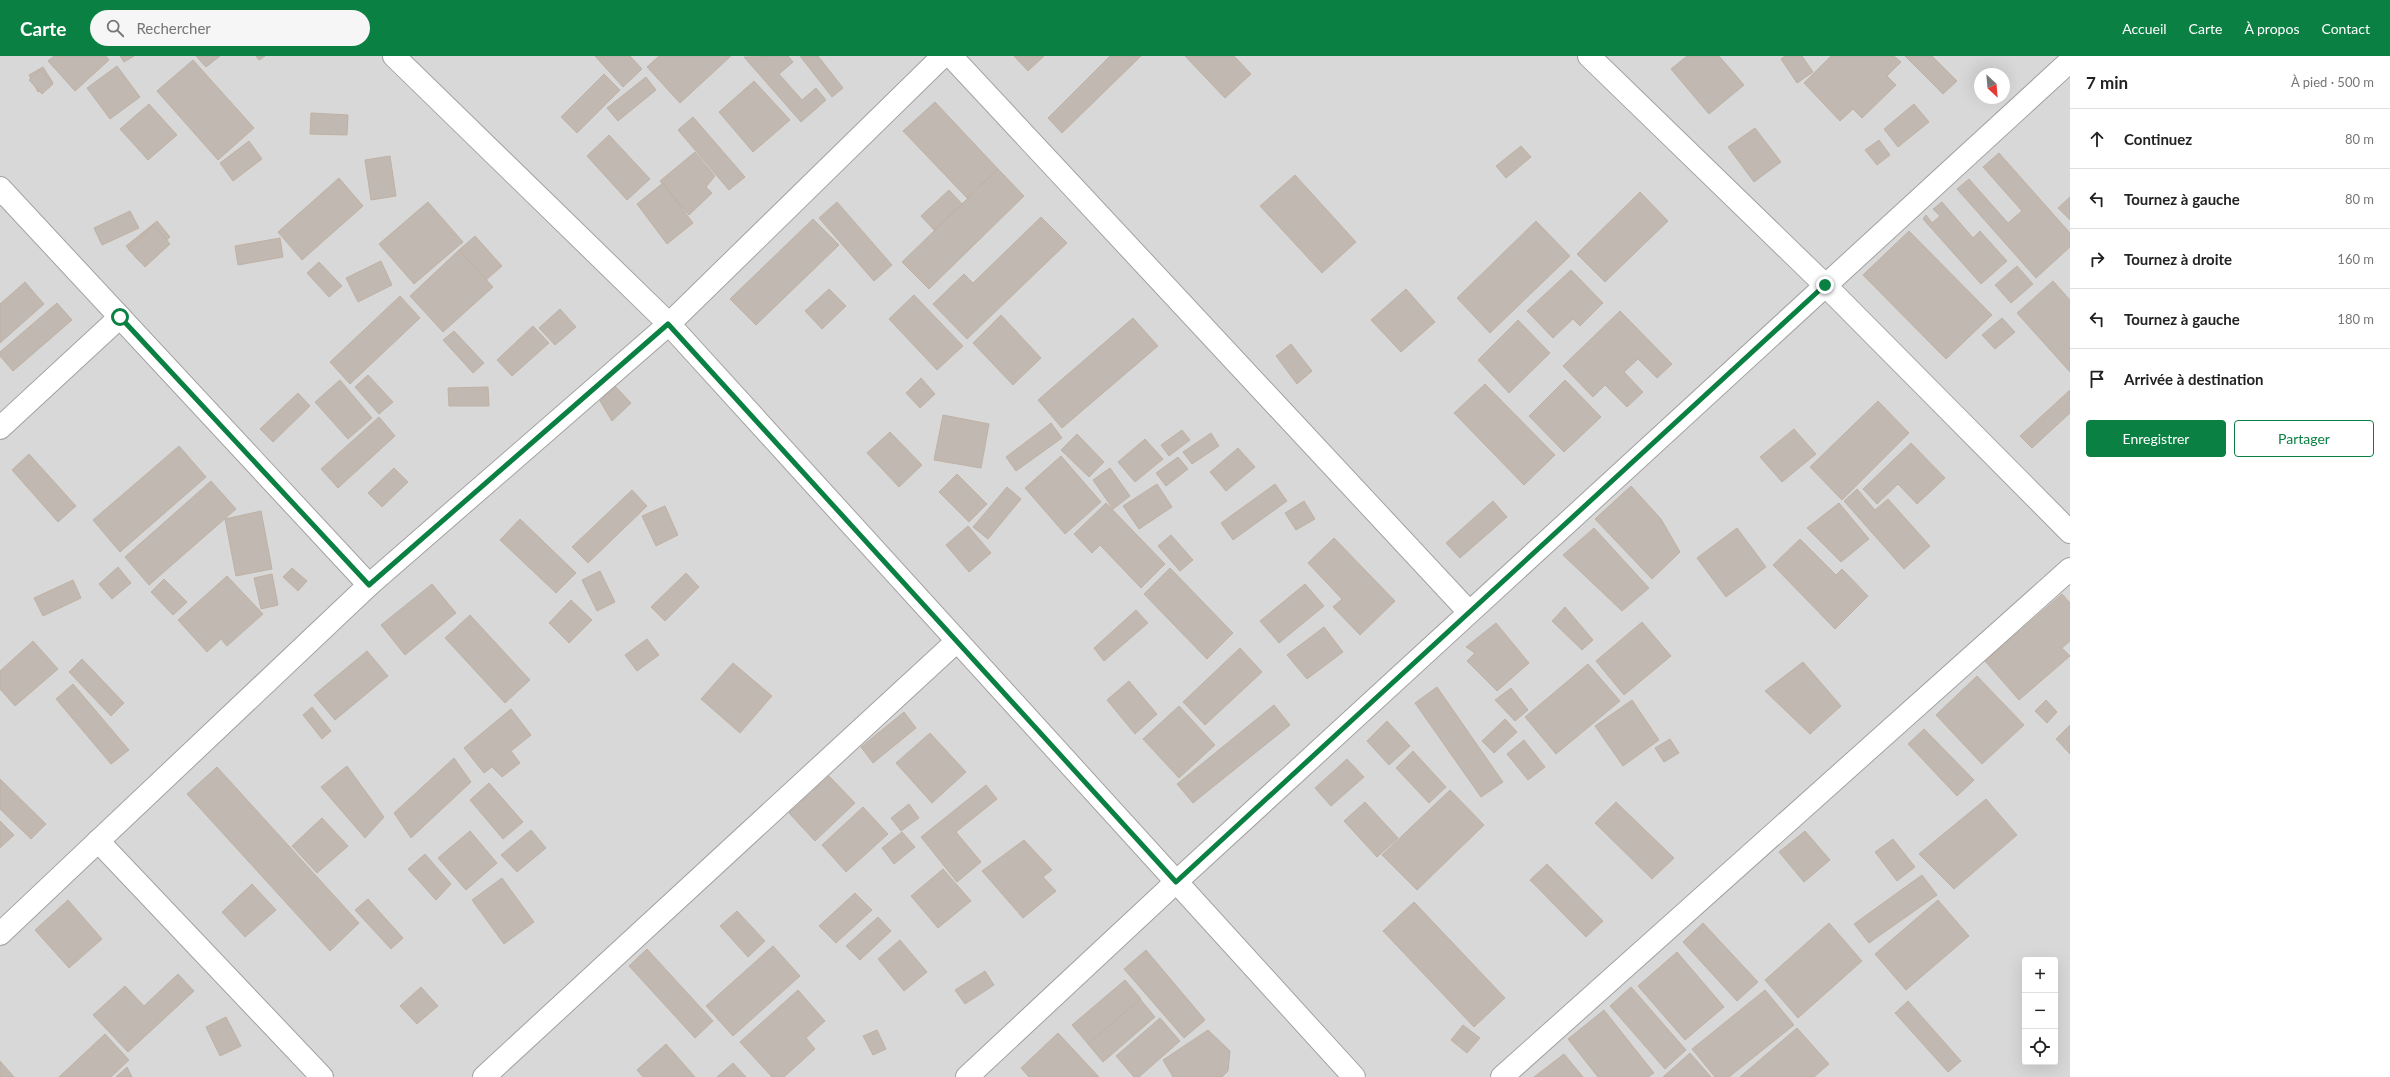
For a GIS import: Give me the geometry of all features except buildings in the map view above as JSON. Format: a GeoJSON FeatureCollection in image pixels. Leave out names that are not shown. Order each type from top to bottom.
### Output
{"type":"FeatureCollection","features":[{"type":"Feature","properties":{"kind":"street"},"geometry":{"type":"LineString","coordinates":[[0,934],[369,585],[668,324],[944,56]]}},
{"type":"Feature","properties":{"kind":"street"},"geometry":{"type":"LineString","coordinates":[[951,56],[1469,612]]}},
{"type":"Feature","properties":{"kind":"street"},"geometry":{"type":"LineString","coordinates":[[1589,56],[1825,285],[2070,532]]}},
{"type":"Feature","properties":{"kind":"street"},"geometry":{"type":"LineString","coordinates":[[402,59],[668,324],[1354,1077]]}},
{"type":"Feature","properties":{"kind":"street"},"geometry":{"type":"LineString","coordinates":[[967,1077],[1469,612],[2070,61]]}},
{"type":"Feature","properties":{"kind":"street"},"geometry":{"type":"LineString","coordinates":[[0,188],[369,585]]}},
{"type":"Feature","properties":{"kind":"street"},"geometry":{"type":"LineString","coordinates":[[0,428],[120,317]]}},
{"type":"Feature","properties":{"kind":"street"},"geometry":{"type":"LineString","coordinates":[[1502,1077],[2070,569]]}},
{"type":"Feature","properties":{"kind":"street"},"geometry":{"type":"LineString","coordinates":[[484,1077],[957,641]]}},
{"type":"Feature","properties":{"kind":"street"},"geometry":{"type":"LineString","coordinates":[[98,841],[322,1077]]}},
{"type":"Feature","properties":{"kind":"shaded area"},"geometry":{"type":"Polygon","coordinates":[[[0,56],[2070,56],[2070,1077],[0,1077],[0,56]]]}},
{"type":"Feature","properties":{"kind":"route"},"geometry":{"type":"LineString","coordinates":[[120,317],[369,585],[668,324],[1176,882],[1825,285]]}}]}
